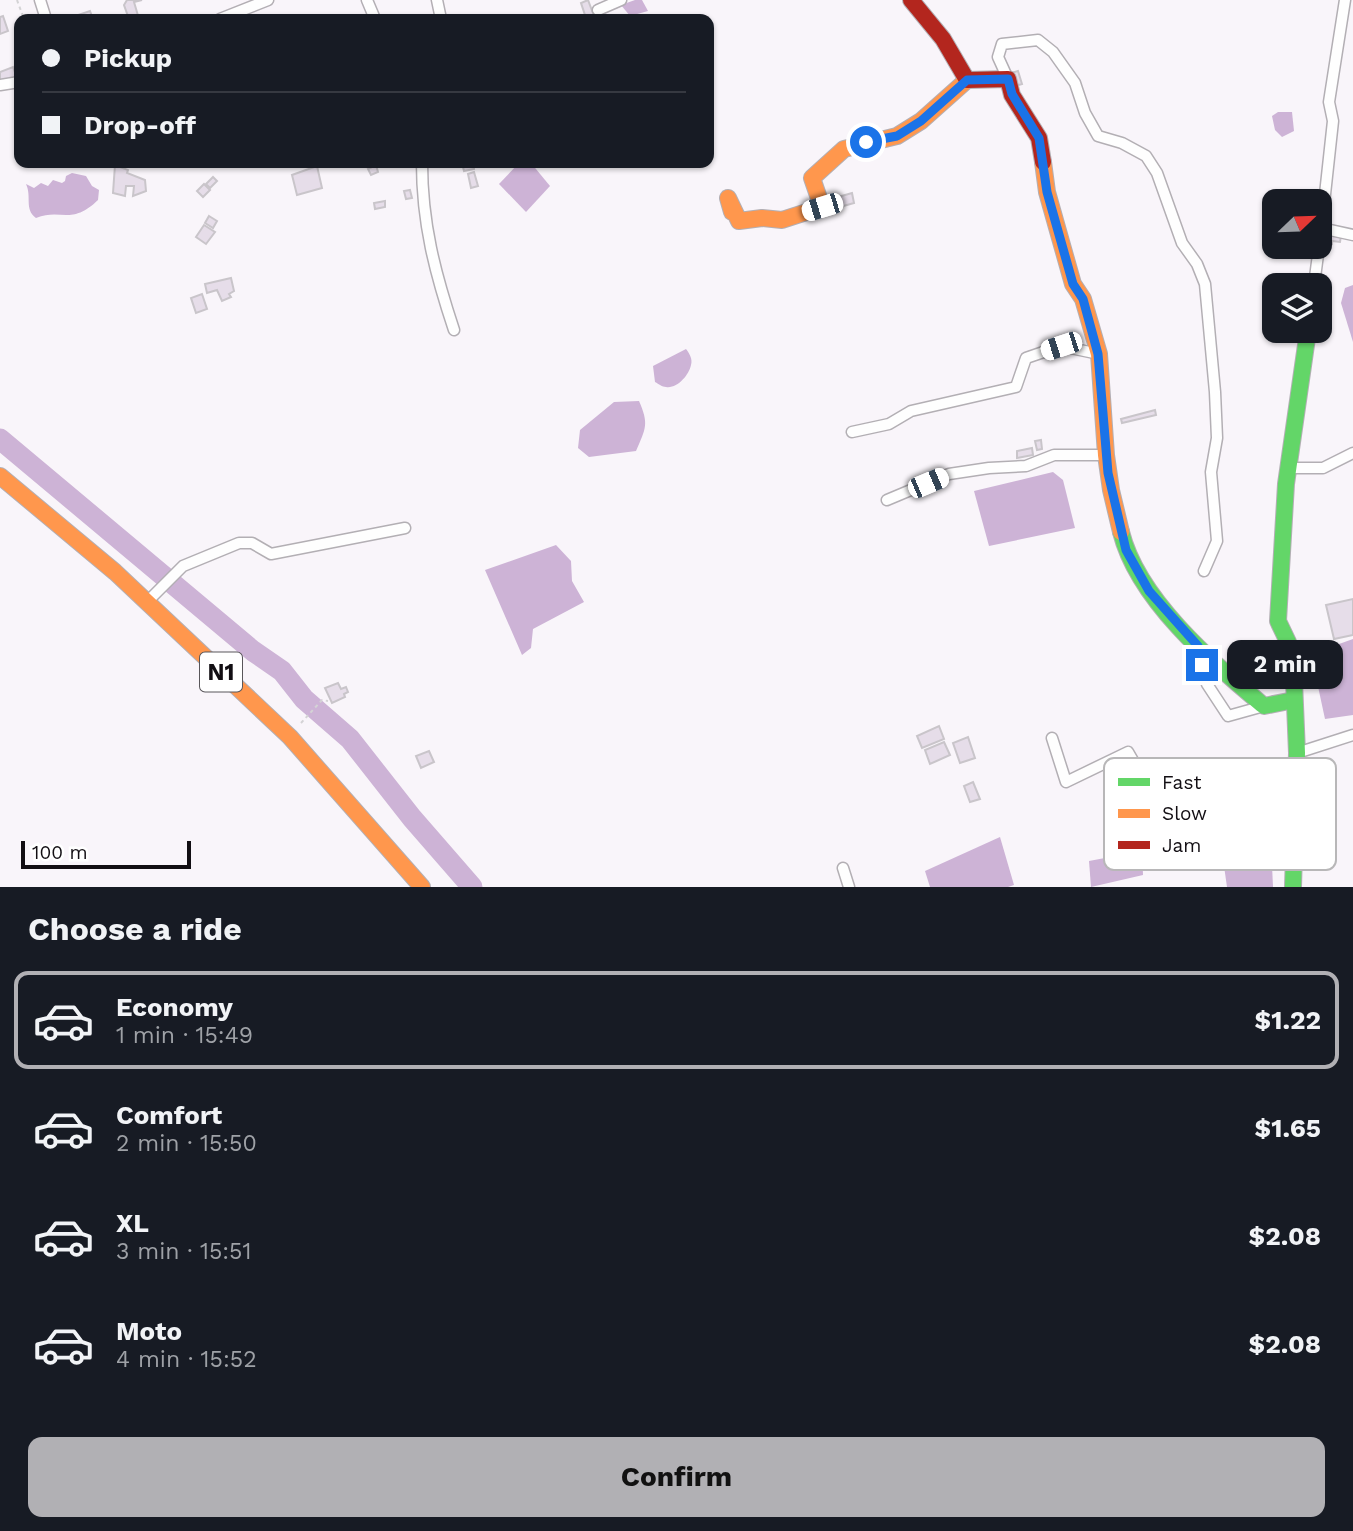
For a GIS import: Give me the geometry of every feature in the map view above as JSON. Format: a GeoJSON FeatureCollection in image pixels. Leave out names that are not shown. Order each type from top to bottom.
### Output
{"type":"FeatureCollection","features":[{"type":"Feature","properties":{"kind":"main road"},"geometry":{"type":"LineString","coordinates":[[911,0],[943,39],[967,80]]}},
{"type":"Feature","properties":{"kind":"main road"},"geometry":{"type":"LineString","coordinates":[[733,212],[728,198],[739,221],[762,218],[782,220],[822,207],[812,178],[844,149],[897,136],[921,121],[967,80],[1008,79],[1012,94],[1039,138],[1047,192],[1073,284],[1083,299],[1098,354],[1111,491],[1126,550],[1149,591],[1212,662],[1264,706],[1294,700]]}},
{"type":"Feature","properties":{"kind":"main road"},"geometry":{"type":"LineString","coordinates":[[1297,758],[1294,681],[1288,642],[1279,621],[1289,468],[1306,343]]}},
{"type":"Feature","properties":{"kind":"main road","name":"N1"},"geometry":{"type":"LineString","coordinates":[[0,476],[115,572],[290,737],[422,887]]}},
{"type":"Feature","properties":{"kind":"street"},"geometry":{"type":"LineString","coordinates":[[233,14],[268,0]]}},
{"type":"Feature","properties":{"kind":"street"},"geometry":{"type":"LineString","coordinates":[[598,10],[621,0]]}},
{"type":"Feature","properties":{"kind":"street"},"geometry":{"type":"LineString","coordinates":[[1326,189],[1334,121],[1329,103],[1345,0]]}},
{"type":"Feature","properties":{"kind":"street"},"geometry":{"type":"LineString","coordinates":[[1008,79],[998,57],[1002,44],[1038,40],[1053,52],[1075,83],[1085,113],[1098,136],[1122,143],[1146,156],[1157,173],[1182,243],[1198,264],[1205,284],[1217,438],[1211,472],[1217,541],[1204,571]]}},
{"type":"Feature","properties":{"kind":"street"},"geometry":{"type":"LineString","coordinates":[[422,168],[422,203],[432,253],[454,330]]}},
{"type":"Feature","properties":{"kind":"street"},"geometry":{"type":"LineString","coordinates":[[1332,234],[1353,235]]}},
{"type":"Feature","properties":{"kind":"street"},"geometry":{"type":"LineString","coordinates":[[852,432],[889,424],[911,411],[1016,387],[1026,358],[1061,346],[1098,354]]}},
{"type":"Feature","properties":{"kind":"street"},"geometry":{"type":"LineString","coordinates":[[1289,468],[1323,468],[1353,453]]}},
{"type":"Feature","properties":{"kind":"street"},"geometry":{"type":"LineString","coordinates":[[887,500],[949,474],[1026,466],[1054,455],[1106,455]]}},
{"type":"Feature","properties":{"kind":"street"},"geometry":{"type":"LineString","coordinates":[[147,602],[184,565],[239,543],[252,543],[271,554],[405,528]]}},
{"type":"Feature","properties":{"kind":"street"},"geometry":{"type":"LineString","coordinates":[[1198,646],[1207,684],[1228,716],[1264,706]]}},
{"type":"Feature","properties":{"kind":"street"},"geometry":{"type":"LineString","coordinates":[[1297,752],[1353,735]]}},
{"type":"Feature","properties":{"kind":"street"},"geometry":{"type":"LineString","coordinates":[[1052,738],[1066,782],[1104,764]]}},
{"type":"Feature","properties":{"kind":"street"},"geometry":{"type":"LineString","coordinates":[[1116,758],[1128,752],[1131,758]]}},
{"type":"Feature","properties":{"kind":"street"},"geometry":{"type":"LineString","coordinates":[[842,868],[849,887]]}},
{"type":"Feature","properties":{"kind":"path"},"geometry":{"type":"LineString","coordinates":[[290,737],[322,700],[328,701]]}},
{"type":"Feature","properties":{"kind":"shaded area"},"geometry":{"type":"Polygon","coordinates":[[[642,0],[648,11],[628,14],[621,5],[642,0]]]}},
{"type":"Feature","properties":{"kind":"shaded area"},"geometry":{"type":"Polygon","coordinates":[[[1278,112],[1292,112],[1294,131],[1282,137],[1275,130],[1272,116],[1278,112]]]}},
{"type":"Feature","properties":{"kind":"shaded area"},"geometry":{"type":"Polygon","coordinates":[[[514,168],[535,168],[550,186],[526,212],[499,184],[514,168]]]}},
{"type":"Feature","properties":{"kind":"shaded area"},"geometry":{"type":"Polygon","coordinates":[[[72,173],[86,176],[92,186],[99,190],[98,200],[80,212],[36,218],[30,211],[26,184],[34,188],[41,183],[48,186],[53,180],[62,183],[66,176],[72,173]]]}},
{"type":"Feature","properties":{"kind":"shaded area"},"geometry":{"type":"Polygon","coordinates":[[[1353,285],[1353,342],[1341,303],[1345,288],[1353,285]]]}},
{"type":"Feature","properties":{"kind":"shaded area"},"geometry":{"type":"Polygon","coordinates":[[[686,349],[691,363],[682,380],[670,387],[655,382],[653,366],[686,349]]]}},
{"type":"Feature","properties":{"kind":"shaded area"},"geometry":{"type":"Polygon","coordinates":[[[639,401],[645,426],[636,451],[589,457],[578,448],[580,430],[614,402],[639,401]]]}},
{"type":"Feature","properties":{"kind":"shaded area"},"geometry":{"type":"Polygon","coordinates":[[[1053,472],[1063,480],[1075,528],[989,546],[974,491],[1053,472]]]}},
{"type":"Feature","properties":{"kind":"shaded area"},"geometry":{"type":"Polygon","coordinates":[[[556,545],[571,561],[572,581],[584,602],[533,629],[531,648],[522,655],[485,570],[556,545]]]}},
{"type":"Feature","properties":{"kind":"shaded area"},"geometry":{"type":"Polygon","coordinates":[[[1353,639],[1353,715],[1325,719],[1311,654],[1353,639]]]}},
{"type":"Feature","properties":{"kind":"shaded area"},"geometry":{"type":"Polygon","coordinates":[[[1000,837],[1014,885],[930,887],[925,871],[1000,837]]]}},
{"type":"Feature","properties":{"kind":"shaded area"},"geometry":{"type":"Polygon","coordinates":[[[1104,858],[1104,870],[1143,870],[1143,875],[1091,887],[1089,861],[1104,858]]]}},
{"type":"Feature","properties":{"kind":"shaded area"},"geometry":{"type":"Polygon","coordinates":[[[1225,870],[1272,870],[1273,887],[1227,887],[1225,870]]]}},
{"type":"Feature","properties":{"kind":"building"},"geometry":{"type":"Polygon","coordinates":[[[127,0],[142,0],[134,2],[138,14],[127,14],[124,5],[127,0]]]}},
{"type":"Feature","properties":{"kind":"building"},"geometry":{"type":"Polygon","coordinates":[[[588,0],[593,14],[585,14],[581,3],[588,0]]]}},
{"type":"Feature","properties":{"kind":"building"},"geometry":{"type":"Polygon","coordinates":[[[3,16],[8,31],[0,34],[0,17],[3,16]]]}},
{"type":"Feature","properties":{"kind":"building"},"geometry":{"type":"Polygon","coordinates":[[[13,67],[14,79],[0,83],[0,72],[13,67]]]}},
{"type":"Feature","properties":{"kind":"building"},"geometry":{"type":"Polygon","coordinates":[[[1018,71],[1022,84],[1015,86],[1011,73],[1018,71]]]}},
{"type":"Feature","properties":{"kind":"building"},"geometry":{"type":"Polygon","coordinates":[[[115,168],[128,170],[127,173],[145,180],[146,191],[133,196],[134,186],[126,186],[125,196],[113,193],[115,168]]]}},
{"type":"Feature","properties":{"kind":"building"},"geometry":{"type":"Polygon","coordinates":[[[317,168],[322,188],[297,195],[292,175],[317,168]]]}},
{"type":"Feature","properties":{"kind":"building"},"geometry":{"type":"Polygon","coordinates":[[[377,168],[378,172],[371,175],[368,169],[377,168]]]}},
{"type":"Feature","properties":{"kind":"building"},"geometry":{"type":"Polygon","coordinates":[[[474,172],[478,186],[471,188],[468,174],[474,172]]]}},
{"type":"Feature","properties":{"kind":"building"},"geometry":{"type":"Polygon","coordinates":[[[213,177],[217,181],[210,188],[206,184],[213,177]]]}},
{"type":"Feature","properties":{"kind":"building"},"geometry":{"type":"Polygon","coordinates":[[[204,184],[210,190],[203,197],[197,191],[204,184]]]}},
{"type":"Feature","properties":{"kind":"building"},"geometry":{"type":"Polygon","coordinates":[[[410,190],[412,198],[406,199],[404,191],[410,190]]]}},
{"type":"Feature","properties":{"kind":"building"},"geometry":{"type":"Polygon","coordinates":[[[852,193],[854,203],[840,207],[838,197],[852,193]]]}},
{"type":"Feature","properties":{"kind":"building"},"geometry":{"type":"Polygon","coordinates":[[[385,201],[385,207],[375,209],[374,203],[385,201]]]}},
{"type":"Feature","properties":{"kind":"building"},"geometry":{"type":"Polygon","coordinates":[[[209,216],[217,221],[213,228],[205,223],[209,216]]]}},
{"type":"Feature","properties":{"kind":"building"},"geometry":{"type":"Polygon","coordinates":[[[204,225],[215,232],[206,244],[196,237],[204,225]]]}},
{"type":"Feature","properties":{"kind":"building"},"geometry":{"type":"Polygon","coordinates":[[[1332,234],[1341,236],[1340,242],[1332,241],[1332,234]]]}},
{"type":"Feature","properties":{"kind":"building"},"geometry":{"type":"Polygon","coordinates":[[[231,278],[234,291],[229,294],[231,297],[222,301],[217,290],[207,293],[205,284],[231,278]]]}},
{"type":"Feature","properties":{"kind":"building"},"geometry":{"type":"Polygon","coordinates":[[[202,294],[207,309],[196,313],[191,298],[202,294]]]}},
{"type":"Feature","properties":{"kind":"building"},"geometry":{"type":"Polygon","coordinates":[[[1155,410],[1156,415],[1122,423],[1121,419],[1155,410]]]}},
{"type":"Feature","properties":{"kind":"building"},"geometry":{"type":"Polygon","coordinates":[[[1041,440],[1042,449],[1037,450],[1035,441],[1041,440]]]}},
{"type":"Feature","properties":{"kind":"building"},"geometry":{"type":"Polygon","coordinates":[[[1032,448],[1033,455],[1017,458],[1017,451],[1032,448]]]}},
{"type":"Feature","properties":{"kind":"building"},"geometry":{"type":"Polygon","coordinates":[[[1353,599],[1353,635],[1334,639],[1326,605],[1353,599]]]}},
{"type":"Feature","properties":{"kind":"building"},"geometry":{"type":"Polygon","coordinates":[[[338,683],[341,689],[346,687],[348,692],[344,694],[345,697],[332,703],[325,688],[338,683]]]}},
{"type":"Feature","properties":{"kind":"building"},"geometry":{"type":"Polygon","coordinates":[[[939,726],[944,739],[922,748],[917,736],[939,726]]]}},
{"type":"Feature","properties":{"kind":"building"},"geometry":{"type":"Polygon","coordinates":[[[968,737],[975,758],[960,763],[953,743],[968,737]]]}},
{"type":"Feature","properties":{"kind":"building"},"geometry":{"type":"Polygon","coordinates":[[[944,742],[950,755],[930,764],[925,750],[944,742]]]}},
{"type":"Feature","properties":{"kind":"building"},"geometry":{"type":"Polygon","coordinates":[[[429,751],[434,762],[421,768],[416,756],[429,751]]]}},
{"type":"Feature","properties":{"kind":"building"},"geometry":{"type":"Polygon","coordinates":[[[973,782],[980,799],[970,802],[964,786],[973,782]]]}},
{"type":"Feature","properties":{"kind":"waterway"},"geometry":{"type":"LineString","coordinates":[[0,439],[253,651],[282,671],[304,699],[350,739],[412,818],[472,887]]}},
{"type":"Feature","properties":{"kind":"traffic: fast"},"geometry":{"type":"LineString","coordinates":[[1297,758],[1294,681],[1288,642],[1278,621],[1286,484],[1306,343]]}},
{"type":"Feature","properties":{"kind":"traffic: fast"},"geometry":{"type":"LineString","coordinates":[[1121,532],[1143,582],[1200,650],[1264,706],[1294,700]]}},
{"type":"Feature","properties":{"kind":"traffic: fast"},"geometry":{"type":"LineString","coordinates":[[1293,887],[1294,870]]}},
{"type":"Feature","properties":{"kind":"traffic: slow"},"geometry":{"type":"LineString","coordinates":[[732,212],[728,198],[739,221],[762,218],[782,220],[822,207],[812,178],[844,149],[897,136],[921,121],[967,80]]}},
{"type":"Feature","properties":{"kind":"traffic: slow"},"geometry":{"type":"LineString","coordinates":[[1043,162],[1047,192],[1073,284],[1083,299],[1099,354],[1106,455],[1121,532]]}},
{"type":"Feature","properties":{"kind":"traffic: slow"},"geometry":{"type":"LineString","coordinates":[[0,476],[115,572],[290,737],[422,887]]}},
{"type":"Feature","properties":{"kind":"traffic: jam"},"geometry":{"type":"LineString","coordinates":[[911,0],[943,39],[967,80],[1008,79],[1012,95],[1039,138],[1043,162]]}},
{"type":"Feature","properties":{"kind":"route"},"geometry":{"type":"LineString","coordinates":[[866,142],[897,136],[921,121],[967,80],[1008,79],[1012,94],[1039,138],[1047,192],[1073,284],[1083,299],[1098,354],[1108,473],[1126,550],[1149,591],[1198,646],[1202,665]]}}]}
